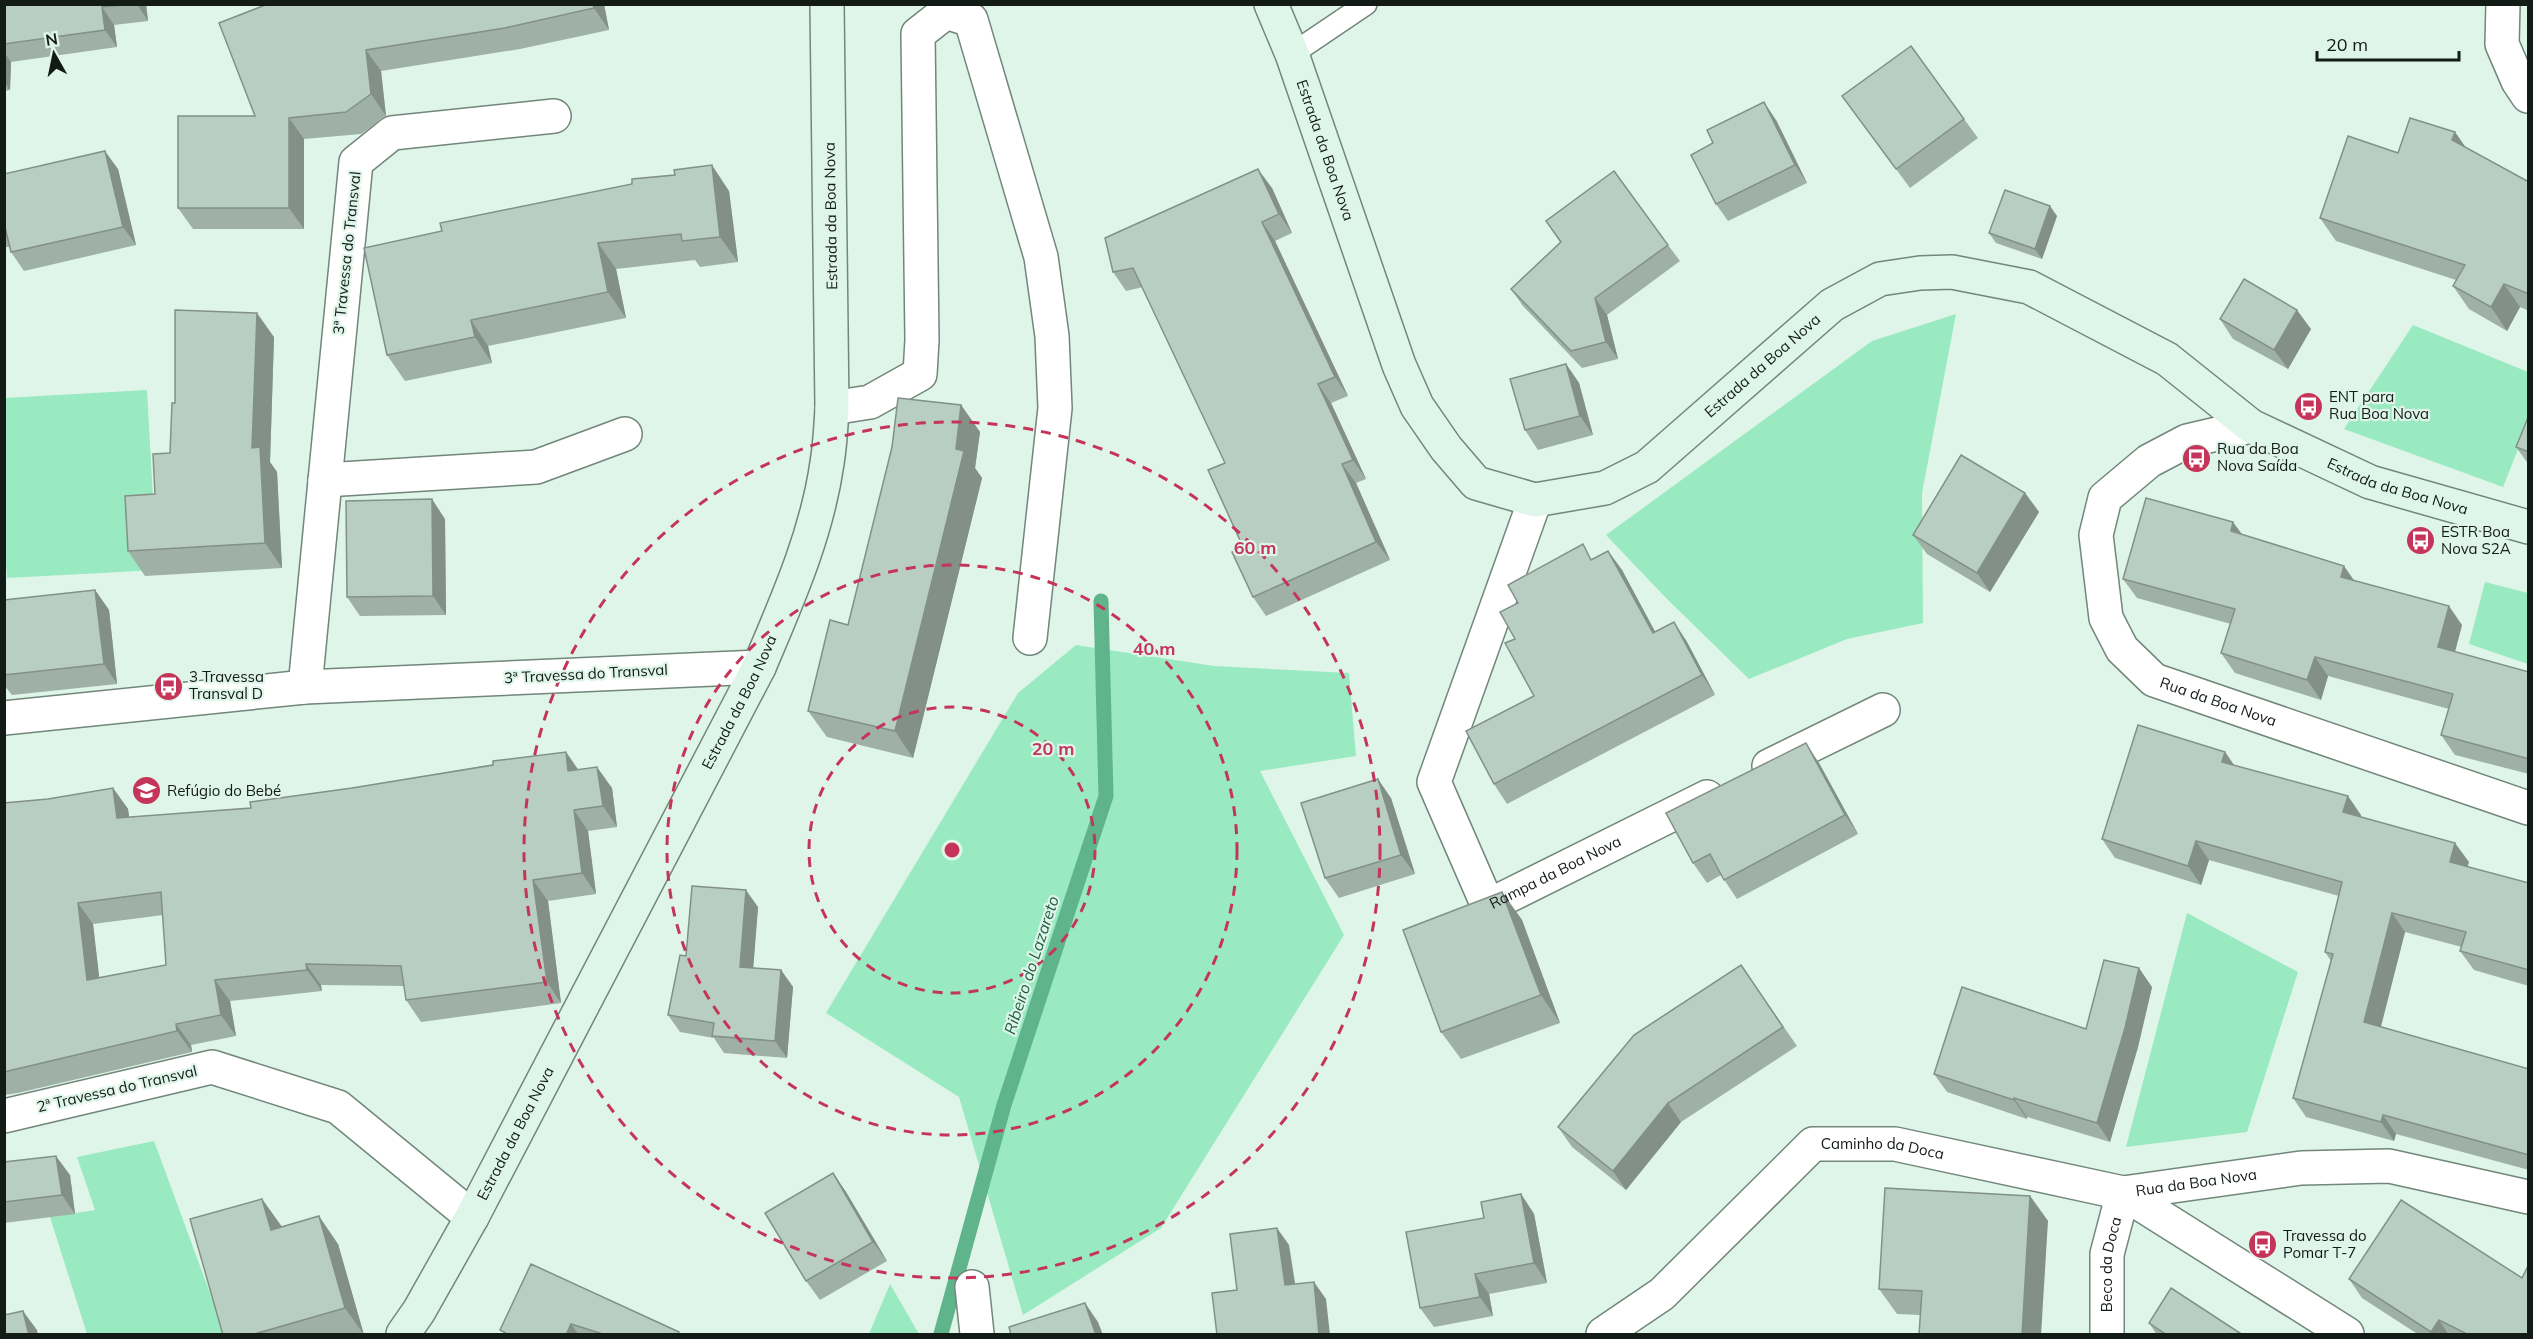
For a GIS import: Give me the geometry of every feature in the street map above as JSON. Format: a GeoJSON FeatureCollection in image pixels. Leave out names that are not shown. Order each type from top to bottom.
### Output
{"type":"FeatureCollection","features":[{"type":"Feature","properties":{"kind":"main road","name":"Estrada da Boa Nova"},"geometry":{"type":"LineString","coordinates":[[403,1335],[472,1217],[759,667],[794,584],[814,523],[827,465],[832,408],[827,4]]}},
{"type":"Feature","properties":{"kind":"main road","name":"Estrada da Boa Nova"},"geometry":{"type":"LineString","coordinates":[[1271,4],[1292,54],[1399,365],[1417,406],[1446,448],[1476,483],[1534,500],[1605,488],[1647,467],[1832,304],[1880,279],[1920,273],[1952,272],[2029,287],[2167,359],[2251,426],[2370,482],[2529,527]]}},
{"type":"Feature","properties":{"kind":"street"},"geometry":{"type":"LineString","coordinates":[[2503,4],[2502,44],[2518,81],[2529,96]]}},
{"type":"Feature","properties":{"kind":"street"},"geometry":{"type":"LineString","coordinates":[[832,408],[870,402],[920,374],[922,340],[918,34],[946,12],[971,20],[1041,257],[1052,336],[1055,408],[1030,638]]}},
{"type":"Feature","properties":{"kind":"street","name":"3ª Travessa do Transval"},"geometry":{"type":"LineString","coordinates":[[305,687],[356,162],[392,133],[554,116]]}},
{"type":"Feature","properties":{"kind":"street","name":"Rua da Boa Nova"},"geometry":{"type":"LineString","coordinates":[[2251,426],[2187,441],[2149,461],[2105,498],[2096,535],[2106,618],[2122,649],[2154,680],[2529,808]]}},
{"type":"Feature","properties":{"kind":"street"},"geometry":{"type":"LineString","coordinates":[[325,480],[536,467],[625,434]]}},
{"type":"Feature","properties":{"kind":"street","name":"Rampa da Boa Nova"},"geometry":{"type":"LineString","coordinates":[[1534,500],[1434,782],[1488,906],[1884,710]]}},
{"type":"Feature","properties":{"kind":"street","name":"3ª Travessa do Transval"},"geometry":{"type":"LineString","coordinates":[[4,718],[305,687],[759,667]]}},
{"type":"Feature","properties":{"kind":"street","name":"2ª Travessa do Transval"},"geometry":{"type":"LineString","coordinates":[[4,1116],[212,1067],[338,1107],[472,1217]]}},
{"type":"Feature","properties":{"kind":"street","name":"Caminho da Doca"},"geometry":{"type":"LineString","coordinates":[[1603,1335],[1662,1294],[1813,1144],[1895,1144],[2123,1193]]}},
{"type":"Feature","properties":{"kind":"street","name":"Rua da Boa Nova"},"geometry":{"type":"LineString","coordinates":[[2123,1193],[2301,1168],[2389,1166],[2529,1197]]}},
{"type":"Feature","properties":{"kind":"street","name":"Rua da Boa Nova"},"geometry":{"type":"LineString","coordinates":[[2123,1193],[2347,1335]]}},
{"type":"Feature","properties":{"kind":"street","name":"Beco da Doca"},"geometry":{"type":"LineString","coordinates":[[2107,1335],[2107,1254],[2123,1193]]}},
{"type":"Feature","properties":{"kind":"street"},"geometry":{"type":"LineString","coordinates":[[972,1287],[977,1335]]}},
{"type":"Feature","properties":{"kind":"lane"},"geometry":{"type":"LineString","coordinates":[[1292,54],[1366,4]]}},
{"type":"Feature","properties":{"kind":"green space"},"geometry":{"type":"Polygon","coordinates":[[[1956,314],[1922,493],[1923,623],[1847,639],[1749,679],[1666,598],[1606,535],[1872,341],[1956,314]]]}},
{"type":"Feature","properties":{"kind":"green space"},"geometry":{"type":"Polygon","coordinates":[[[2413,325],[2528,372],[2528,424],[2503,487],[2344,429],[2413,325]]]}},
{"type":"Feature","properties":{"kind":"green space"},"geometry":{"type":"Polygon","coordinates":[[[147,390],[157,570],[7,578],[4,532],[4,398],[147,390]]]}},
{"type":"Feature","properties":{"kind":"green space"},"geometry":{"type":"Polygon","coordinates":[[[2485,582],[2528,593],[2528,664],[2469,644],[2485,582]]]}},
{"type":"Feature","properties":{"kind":"green space"},"geometry":{"type":"Polygon","coordinates":[[[1076,645],[1214,666],[1349,673],[1356,756],[1260,771],[1344,935],[1161,1228],[1023,1315],[959,1097],[826,1013],[1018,693],[1076,645]]]}},
{"type":"Feature","properties":{"kind":"green space"},"geometry":{"type":"Polygon","coordinates":[[[2187,913],[2298,972],[2247,1132],[2126,1147],[2187,913]]]}},
{"type":"Feature","properties":{"kind":"green space"},"geometry":{"type":"Polygon","coordinates":[[[154,1141],[225,1334],[87,1334],[50,1217],[95,1210],[77,1157],[154,1141]]]}},
{"type":"Feature","properties":{"kind":"green space"},"geometry":{"type":"Polygon","coordinates":[[[890,1284],[919,1334],[869,1334],[890,1284]]]}},
{"type":"Feature","properties":{"kind":"building"},"geometry":{"type":"Polygon","coordinates":[[[4,4],[131,4],[102,7],[105,30],[4,44],[4,4]]]}},
{"type":"Feature","properties":{"kind":"building"},"geometry":{"type":"Polygon","coordinates":[[[268,4],[593,4],[594,8],[505,28],[366,50],[371,94],[346,112],[289,118],[289,208],[178,208],[178,116],[255,116],[219,23],[268,4]]]}},
{"type":"Feature","properties":{"kind":"building"},"geometry":{"type":"Polygon","coordinates":[[[1911,46],[1964,119],[1896,169],[1842,96],[1911,46]]]}},
{"type":"Feature","properties":{"kind":"building"},"geometry":{"type":"Polygon","coordinates":[[[1764,102],[1795,165],[1716,204],[1691,155],[1713,143],[1707,130],[1764,102]]]}},
{"type":"Feature","properties":{"kind":"building"},"geometry":{"type":"Polygon","coordinates":[[[2410,118],[2455,132],[2452,140],[2529,182],[2529,294],[2504,284],[2491,307],[2453,286],[2465,265],[2320,218],[2348,136],[2398,153],[2410,118]]]}},
{"type":"Feature","properties":{"kind":"building"},"geometry":{"type":"Polygon","coordinates":[[[105,151],[123,227],[11,252],[4,228],[4,174],[105,151]]]}},
{"type":"Feature","properties":{"kind":"building"},"geometry":{"type":"Polygon","coordinates":[[[712,165],[720,237],[682,241],[681,234],[598,243],[608,292],[471,320],[475,337],[387,355],[364,248],[442,231],[440,223],[632,184],[632,179],[675,175],[674,170],[712,165]]]}},
{"type":"Feature","properties":{"kind":"building"},"geometry":{"type":"Polygon","coordinates":[[[1258,169],[1279,214],[1262,222],[1335,377],[1318,384],[1353,460],[1342,464],[1376,542],[1253,597],[1232,552],[1243,547],[1208,470],[1225,463],[1133,268],[1113,272],[1105,238],[1258,169]]]}},
{"type":"Feature","properties":{"kind":"building"},"geometry":{"type":"Polygon","coordinates":[[[1614,171],[1668,245],[1595,298],[1606,342],[1571,351],[1511,289],[1561,242],[1546,221],[1614,171]]]}},
{"type":"Feature","properties":{"kind":"building"},"geometry":{"type":"Polygon","coordinates":[[[2005,190],[2050,206],[2035,249],[1989,233],[2005,190]]]}},
{"type":"Feature","properties":{"kind":"building"},"geometry":{"type":"Polygon","coordinates":[[[2244,279],[2297,310],[2274,350],[2220,319],[2244,279]]]}},
{"type":"Feature","properties":{"kind":"building"},"geometry":{"type":"Polygon","coordinates":[[[175,310],[257,313],[252,448],[260,447],[265,543],[128,551],[125,496],[155,494],[153,454],[170,453],[172,403],[175,403],[175,310]]]}},
{"type":"Feature","properties":{"kind":"building"},"geometry":{"type":"Polygon","coordinates":[[[1566,364],[1580,416],[1525,430],[1510,379],[1566,364]]]}},
{"type":"Feature","properties":{"kind":"building"},"geometry":{"type":"Polygon","coordinates":[[[898,398],[961,405],[956,449],[964,451],[895,731],[808,711],[830,620],[848,625],[892,447],[898,398]]]}},
{"type":"Feature","properties":{"kind":"building"},"geometry":{"type":"Polygon","coordinates":[[[2529,415],[2529,452],[2516,447],[2529,415]]]}},
{"type":"Feature","properties":{"kind":"building"},"geometry":{"type":"Polygon","coordinates":[[[1961,455],[2025,493],[1977,573],[1913,535],[1961,455]]]}},
{"type":"Feature","properties":{"kind":"building"},"geometry":{"type":"Polygon","coordinates":[[[2146,498],[2233,522],[2231,531],[2344,566],[2341,577],[2449,606],[2438,647],[2529,672],[2529,759],[2441,735],[2453,694],[2315,657],[2307,680],[2221,653],[2235,609],[2123,579],[2146,498]]]}},
{"type":"Feature","properties":{"kind":"building"},"geometry":{"type":"Polygon","coordinates":[[[432,499],[433,596],[347,597],[346,501],[432,499]]]}},
{"type":"Feature","properties":{"kind":"building"},"geometry":{"type":"Polygon","coordinates":[[[1583,544],[1591,560],[1608,551],[1653,633],[1674,622],[1702,675],[1494,784],[1466,731],[1534,696],[1505,643],[1515,639],[1500,612],[1518,603],[1508,585],[1583,544]]]}},
{"type":"Feature","properties":{"kind":"building"},"geometry":{"type":"Polygon","coordinates":[[[95,590],[104,664],[4,675],[4,600],[95,590]]]}},
{"type":"Feature","properties":{"kind":"building"},"geometry":{"type":"Polygon","coordinates":[[[2138,725],[2225,752],[2222,762],[2348,796],[2343,812],[2455,843],[2450,862],[2529,883],[2529,970],[2460,951],[2466,932],[2392,913],[2364,1022],[2529,1069],[2529,1155],[2383,1115],[2381,1122],[2293,1098],[2333,954],[2325,952],[2342,882],[2196,841],[2188,866],[2102,839],[2138,725]]]}},
{"type":"Feature","properties":{"kind":"building"},"geometry":{"type":"Polygon","coordinates":[[[1806,743],[1845,815],[1724,880],[1710,854],[1693,863],[1666,813],[1806,743]]]}},
{"type":"Feature","properties":{"kind":"building"},"geometry":{"type":"Polygon","coordinates":[[[566,752],[568,771],[597,767],[603,806],[574,810],[582,873],[533,880],[547,982],[406,1000],[401,966],[306,964],[307,970],[215,980],[221,1015],[176,1024],[177,1031],[4,1072],[4,803],[48,799],[113,788],[117,818],[251,808],[250,802],[493,765],[493,761],[566,752]],[[161,892],[78,903],[87,980],[166,965],[161,892]]]}},
{"type":"Feature","properties":{"kind":"building"},"geometry":{"type":"Polygon","coordinates":[[[1378,779],[1401,855],[1325,878],[1301,803],[1378,779]]]}},
{"type":"Feature","properties":{"kind":"building"},"geometry":{"type":"Polygon","coordinates":[[[692,886],[746,890],[740,967],[781,970],[775,1041],[712,1036],[714,1023],[668,1015],[680,955],[686,956],[692,886]]]}},
{"type":"Feature","properties":{"kind":"building"},"geometry":{"type":"Polygon","coordinates":[[[1502,892],[1541,995],[1441,1032],[1403,930],[1502,892]]]}},
{"type":"Feature","properties":{"kind":"building"},"geometry":{"type":"Polygon","coordinates":[[[2104,960],[2139,968],[2125,1028],[2097,1123],[2014,1098],[2014,1100],[1934,1074],[1962,987],[2086,1029],[2104,960]]]}},
{"type":"Feature","properties":{"kind":"building"},"geometry":{"type":"Polygon","coordinates":[[[1741,965],[1783,1027],[1668,1103],[1613,1171],[1558,1127],[1634,1035],[1741,965]]]}},
{"type":"Feature","properties":{"kind":"building"},"geometry":{"type":"Polygon","coordinates":[[[56,1156],[62,1195],[4,1202],[4,1162],[56,1156]]]}},
{"type":"Feature","properties":{"kind":"building"},"geometry":{"type":"Polygon","coordinates":[[[833,1173],[873,1242],[806,1281],[765,1213],[833,1173]]]}},
{"type":"Feature","properties":{"kind":"building"},"geometry":{"type":"Polygon","coordinates":[[[1885,1188],[2030,1196],[2022,1335],[1919,1335],[1922,1291],[1879,1289],[1885,1188]]]}},
{"type":"Feature","properties":{"kind":"building"},"geometry":{"type":"Polygon","coordinates":[[[1521,1194],[1534,1263],[1475,1274],[1480,1297],[1420,1308],[1406,1232],[1484,1218],[1481,1202],[1521,1194]]]}},
{"type":"Feature","properties":{"kind":"building"},"geometry":{"type":"Polygon","coordinates":[[[262,1199],[271,1230],[319,1216],[345,1308],[251,1335],[223,1335],[190,1219],[262,1199]]]}},
{"type":"Feature","properties":{"kind":"building"},"geometry":{"type":"Polygon","coordinates":[[[2401,1200],[2522,1278],[2529,1264],[2529,1335],[2469,1335],[2439,1320],[2431,1332],[2349,1279],[2401,1200]]]}},
{"type":"Feature","properties":{"kind":"building"},"geometry":{"type":"Polygon","coordinates":[[[1277,1228],[1285,1285],[1314,1282],[1319,1335],[1217,1335],[1212,1293],[1237,1290],[1230,1234],[1277,1228]]]}},
{"type":"Feature","properties":{"kind":"building"},"geometry":{"type":"Polygon","coordinates":[[[531,1264],[679,1332],[678,1335],[606,1335],[571,1324],[566,1335],[509,1335],[500,1330],[531,1264]]]}},
{"type":"Feature","properties":{"kind":"building"},"geometry":{"type":"Polygon","coordinates":[[[2171,1288],[2243,1335],[2167,1335],[2149,1323],[2171,1288]]]}},
{"type":"Feature","properties":{"kind":"building"},"geometry":{"type":"Polygon","coordinates":[[[1085,1303],[1096,1335],[1011,1335],[1009,1327],[1085,1303]]]}},
{"type":"Feature","properties":{"kind":"building"},"geometry":{"type":"Polygon","coordinates":[[[23,1311],[29,1335],[4,1335],[4,1315],[23,1311]]]}},
{"type":"Feature","properties":{"kind":"waterway","name":"Ribeiro do Lazareto"},"geometry":{"type":"LineString","coordinates":[[941,1334],[1004,1105],[1106,796],[1101,601]]}},
{"type":"Feature","properties":{"kind":"place","name":"ENT para Rua Boa Nova"},"geometry":{"type":"Point","coordinates":[2308,406]}},
{"type":"Feature","properties":{"kind":"place","name":"Rua da Boa Nova Saída"},"geometry":{"type":"Point","coordinates":[2196,458]}},
{"type":"Feature","properties":{"kind":"place","name":"ESTR Boa Nova S2A"},"geometry":{"type":"Point","coordinates":[2420,541]}},
{"type":"Feature","properties":{"kind":"place","name":"3 Travessa Transval D"},"geometry":{"type":"Point","coordinates":[168,686]}},
{"type":"Feature","properties":{"kind":"place","name":"Refúgio do Bebé"},"geometry":{"type":"Point","coordinates":[146,791]}},
{"type":"Feature","properties":{"kind":"place","name":"Travessa do Pomar T-7"},"geometry":{"type":"Point","coordinates":[2262,1245]}}]}
